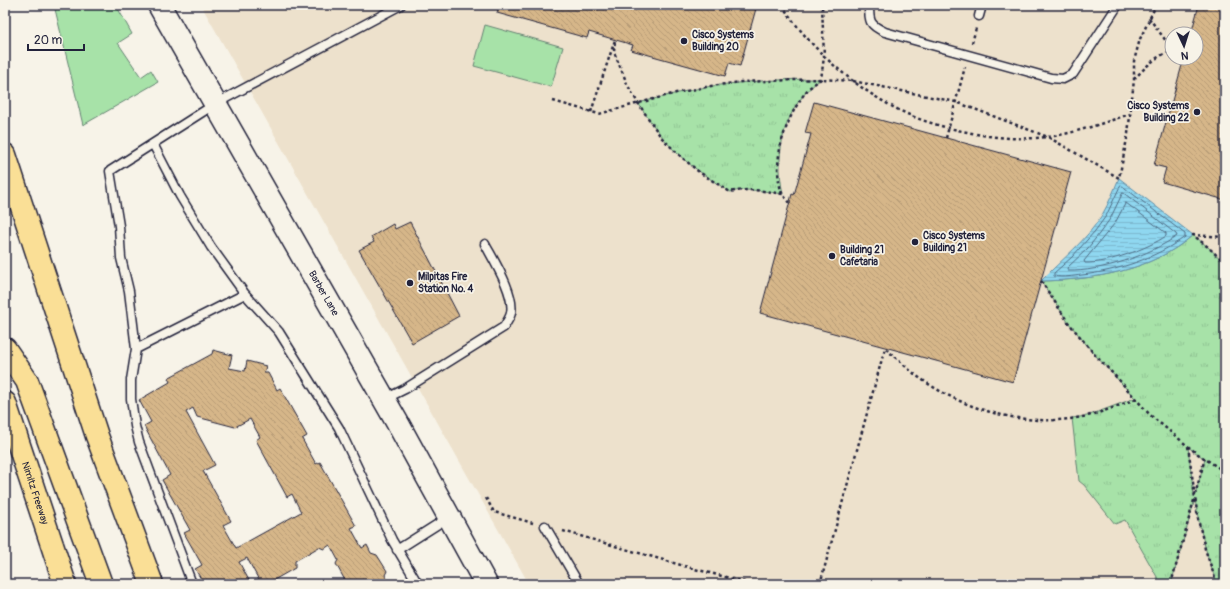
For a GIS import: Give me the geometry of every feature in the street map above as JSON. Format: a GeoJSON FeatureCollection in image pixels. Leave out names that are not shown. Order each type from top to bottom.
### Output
{"type":"FeatureCollection","features":[{"type":"Feature","properties":{"kind":"highway"},"geometry":{"type":"LineString","coordinates":[[5,155],[97,436],[152,584]]}},
{"type":"Feature","properties":{"kind":"highway"},"geometry":{"type":"LineString","coordinates":[[5,349],[27,381],[101,584]]}},
{"type":"Feature","properties":{"kind":"highway","name":"Nimitz Freeway"},"geometry":{"type":"LineString","coordinates":[[5,403],[65,584]]}},
{"type":"Feature","properties":{"kind":"street","name":"Barber Lane"},"geometry":{"type":"LineString","coordinates":[[159,5],[384,400],[486,584]]}},
{"type":"Feature","properties":{"kind":"lane"},"geometry":{"type":"LineString","coordinates":[[192,584],[139,442],[135,426],[131,399],[131,380],[136,349],[129,291],[121,258],[119,226],[110,171],[215,104],[401,5]]}},
{"type":"Feature","properties":{"kind":"lane"},"geometry":{"type":"LineString","coordinates":[[869,5],[869,20],[875,28],[885,32],[1051,78],[1063,79],[1072,74],[1118,5]]}},
{"type":"Feature","properties":{"kind":"lane"},"geometry":{"type":"LineString","coordinates":[[979,16],[982,5]]}},
{"type":"Feature","properties":{"kind":"lane"},"geometry":{"type":"LineString","coordinates":[[153,144],[180,196],[211,247],[245,294],[280,332],[339,428],[397,550],[418,584]]}},
{"type":"Feature","properties":{"kind":"lane"},"geometry":{"type":"LineString","coordinates":[[384,400],[406,389],[504,327],[511,313],[510,298],[505,282],[485,244]]}},
{"type":"Feature","properties":{"kind":"lane"},"geometry":{"type":"LineString","coordinates":[[136,349],[245,294]]}},
{"type":"Feature","properties":{"kind":"lane"},"geometry":{"type":"LineString","coordinates":[[397,550],[450,517]]}},
{"type":"Feature","properties":{"kind":"lane"},"geometry":{"type":"LineString","coordinates":[[545,526],[579,584]]}},
{"type":"Feature","properties":{"kind":"path"},"geometry":{"type":"LineString","coordinates":[[782,5],[807,38],[824,56],[853,81],[896,109],[920,119],[949,128],[996,137],[1048,137],[1094,126],[1130,114]]}},
{"type":"Feature","properties":{"kind":"path"},"geometry":{"type":"LineString","coordinates":[[790,203],[783,194],[780,180],[780,151],[785,130],[793,113],[810,87],[821,79],[824,56],[822,5]]}},
{"type":"Feature","properties":{"kind":"path"},"geometry":{"type":"LineString","coordinates":[[553,101],[599,114],[676,93],[741,82],[821,79],[853,81],[956,102],[1048,137],[1119,178],[1128,134],[1134,80],[1134,61],[1140,39],[1156,5]]}},
{"type":"Feature","properties":{"kind":"path"},"geometry":{"type":"LineString","coordinates":[[946,138],[979,16]]}},
{"type":"Feature","properties":{"kind":"path"},"geometry":{"type":"LineString","coordinates":[[1149,18],[1164,39]]}},
{"type":"Feature","properties":{"kind":"path"},"geometry":{"type":"LineString","coordinates":[[591,112],[615,40],[614,52],[628,86],[662,137],[678,154],[700,172],[730,192],[753,189],[783,194]]}},
{"type":"Feature","properties":{"kind":"path"},"geometry":{"type":"LineString","coordinates":[[1134,80],[1164,53]]}},
{"type":"Feature","properties":{"kind":"path"},"geometry":{"type":"LineString","coordinates":[[1225,237],[1193,235],[1225,262]]}},
{"type":"Feature","properties":{"kind":"path"},"geometry":{"type":"LineString","coordinates":[[1041,281],[1068,322],[1095,355],[1150,415],[1188,446],[1225,472]]}},
{"type":"Feature","properties":{"kind":"path"},"geometry":{"type":"LineString","coordinates":[[820,584],[885,348],[919,377],[939,389],[964,402],[999,415],[1041,420],[1061,420],[1087,416],[1136,399]]}},
{"type":"Feature","properties":{"kind":"path"},"geometry":{"type":"LineString","coordinates":[[1188,446],[1198,519],[1217,584]]}},
{"type":"Feature","properties":{"kind":"path"},"geometry":{"type":"LineString","coordinates":[[1171,584],[1205,458]]}},
{"type":"Feature","properties":{"kind":"path"},"geometry":{"type":"LineString","coordinates":[[486,498],[494,512],[752,584]]}},
{"type":"Feature","properties":{"kind":"shaded area"},"geometry":{"type":"Polygon","coordinates":[[[201,5],[1225,5],[1225,584],[529,584],[201,5]]]}},
{"type":"Feature","properties":{"kind":"green space"},"geometry":{"type":"Polygon","coordinates":[[[54,5],[116,5],[132,34],[118,43],[141,77],[151,70],[158,82],[83,125],[54,5]]]}},
{"type":"Feature","properties":{"kind":"green space"},"geometry":{"type":"Polygon","coordinates":[[[485,25],[563,47],[551,87],[474,66],[485,25]]]}},
{"type":"Feature","properties":{"kind":"green space"},"geometry":{"type":"Polygon","coordinates":[[[794,79],[821,79],[808,90],[798,102],[790,116],[785,130],[781,146],[780,162],[783,194],[750,190],[730,192],[678,154],[661,136],[638,103],[712,86],[794,79]]]}},
{"type":"Feature","properties":{"kind":"green space"},"geometry":{"type":"Polygon","coordinates":[[[1193,235],[1225,263],[1225,584],[1217,584],[1204,542],[1195,499],[1171,584],[1161,584],[1125,520],[1115,524],[1084,485],[1079,481],[1072,418],[1087,416],[1135,398],[1095,355],[1068,322],[1041,281],[1081,278],[1121,271],[1141,265],[1177,247],[1193,235]],[[1188,447],[1194,496],[1195,496],[1205,459],[1188,447]]]}},
{"type":"Feature","properties":{"kind":"water"},"geometry":{"type":"Polygon","coordinates":[[[1119,178],[1193,235],[1177,247],[1141,265],[1101,275],[1041,281],[1081,242],[1096,224],[1107,206],[1119,178]]]}},
{"type":"Feature","properties":{"kind":"building","name":"Cisco Systems Building 20"},"geometry":{"type":"Polygon","coordinates":[[[499,5],[757,5],[740,66],[729,63],[725,76],[631,50],[633,45],[589,32],[587,38],[497,13],[499,5]]]}},
{"type":"Feature","properties":{"kind":"building","name":"Cisco Systems Building 22"},"geometry":{"type":"Polygon","coordinates":[[[1199,5],[1225,5],[1225,200],[1162,182],[1166,168],[1154,165],[1182,66],[1204,66],[1204,26],[1193,26],[1199,5]]]}},
{"type":"Feature","properties":{"kind":"building","name":"Cisco Systems Building 21"},"geometry":{"type":"Polygon","coordinates":[[[814,102],[1071,172],[1013,382],[760,313],[792,194],[794,195],[811,134],[805,133],[814,102]]]}},
{"type":"Feature","properties":{"kind":"building","name":"Milpitas Fire Station No. 4"},"geometry":{"type":"Polygon","coordinates":[[[410,222],[459,316],[412,343],[359,250],[374,242],[371,237],[393,224],[395,229],[410,222]]]}},
{"type":"Feature","properties":{"kind":"building"},"geometry":{"type":"Polygon","coordinates":[[[213,350],[232,355],[229,368],[245,371],[247,361],[266,366],[264,373],[268,373],[277,390],[280,388],[307,436],[302,439],[316,464],[320,462],[356,526],[351,528],[362,548],[367,545],[371,553],[377,555],[387,571],[385,575],[389,583],[347,584],[336,564],[338,560],[330,545],[324,549],[319,547],[295,561],[295,568],[267,584],[261,584],[247,558],[239,562],[251,584],[204,584],[195,569],[202,565],[184,533],[190,530],[162,480],[170,475],[144,426],[151,422],[139,400],[170,382],[168,378],[212,354],[213,350]],[[193,408],[186,412],[215,465],[203,471],[231,521],[223,525],[236,548],[301,512],[292,494],[287,497],[256,440],[260,437],[250,419],[235,427],[197,417],[193,408]]]}},
{"type":"Feature","properties":{"kind":"place","name":"Cisco Systems Building 20"},"geometry":{"type":"Point","coordinates":[684,41]}},
{"type":"Feature","properties":{"kind":"place","name":"Cisco Systems Building 22"},"geometry":{"type":"Point","coordinates":[1197,112]}},
{"type":"Feature","properties":{"kind":"place","name":"Cisco Systems Building 21"},"geometry":{"type":"Point","coordinates":[915,242]}},
{"type":"Feature","properties":{"kind":"place","name":"Building 21 Cafetaria"},"geometry":{"type":"Point","coordinates":[832,256]}},
{"type":"Feature","properties":{"kind":"place","name":"Milpitas Fire Station No. 4"},"geometry":{"type":"Point","coordinates":[410,283]}}]}
